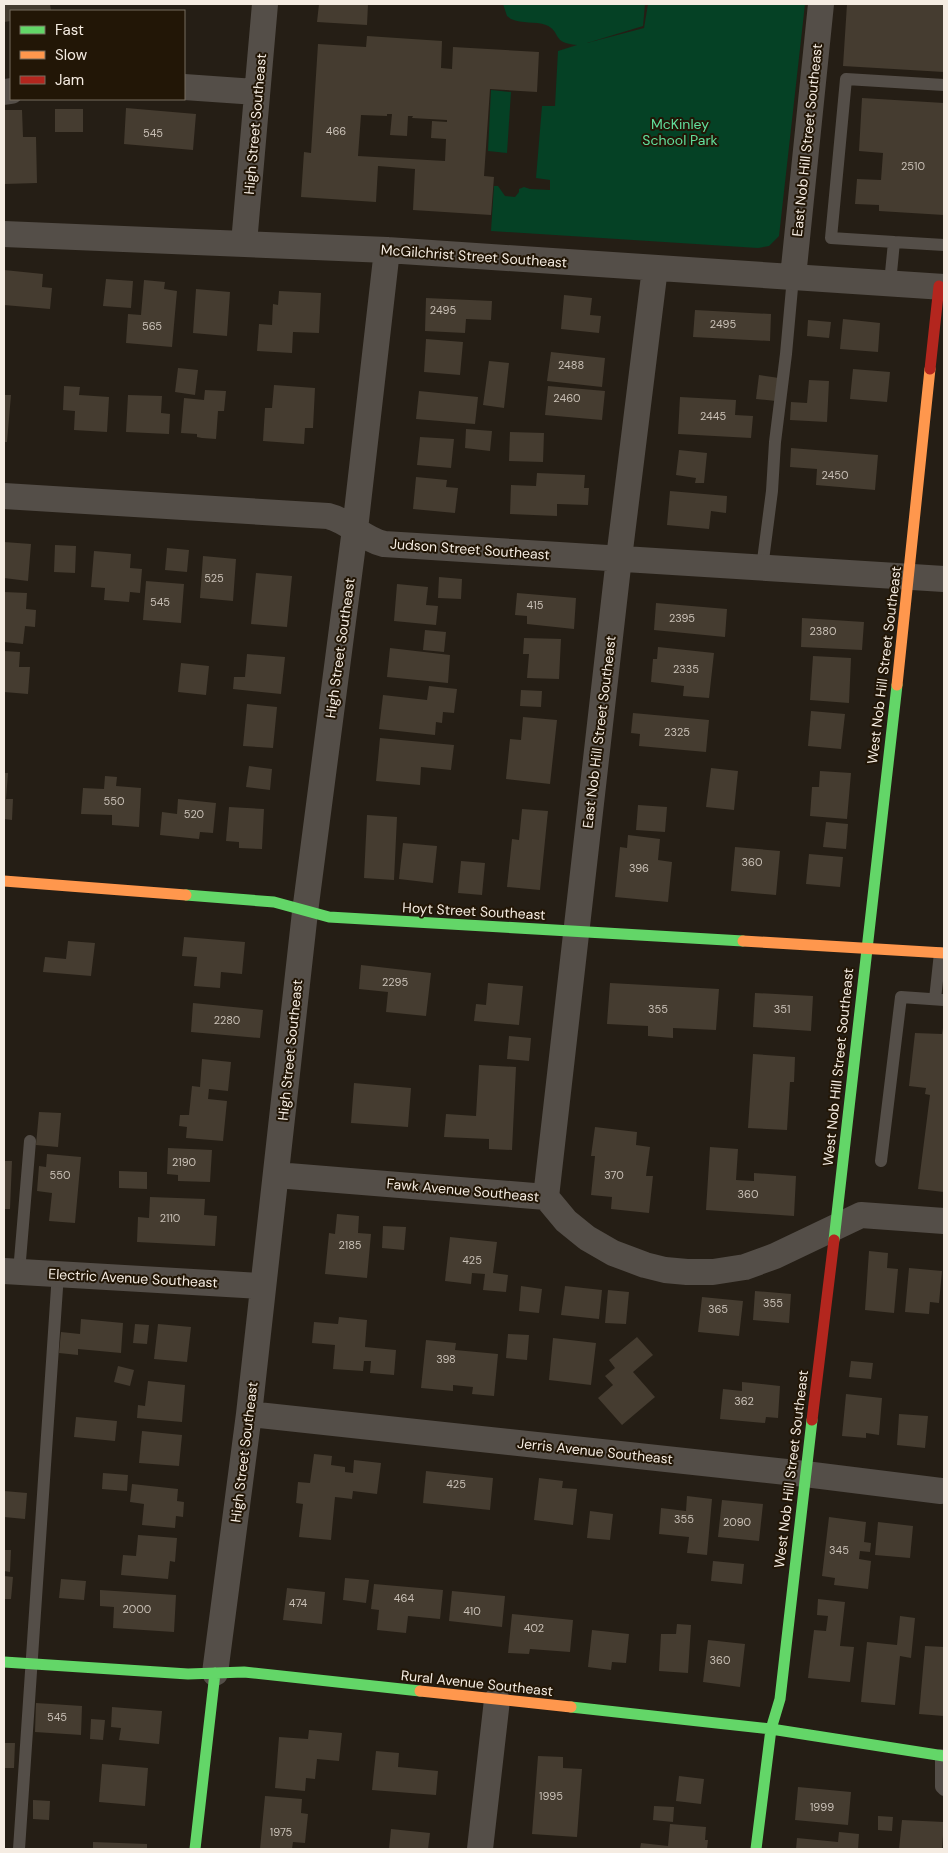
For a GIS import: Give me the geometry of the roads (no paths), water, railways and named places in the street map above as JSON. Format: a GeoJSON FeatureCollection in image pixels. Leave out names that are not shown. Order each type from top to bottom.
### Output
{"type":"FeatureCollection","features":[{"type":"Feature","properties":{"kind":"street","name":"High Street Southeast"},"geometry":{"type":"LineString","coordinates":[[244,243],[265,4]]}},
{"type":"Feature","properties":{"kind":"street","name":"East Nob Hill Street Southeast"},"geometry":{"type":"LineString","coordinates":[[793,277],[821,4]]}},
{"type":"Feature","properties":{"kind":"street"},"geometry":{"type":"LineString","coordinates":[[185,87],[258,92]]}},
{"type":"Feature","properties":{"kind":"street","name":"McGilchrist Street Southeast"},"geometry":{"type":"LineString","coordinates":[[4,234],[387,250],[942,286]]}},
{"type":"Feature","properties":{"kind":"street","name":"High Street Southeast"},"geometry":{"type":"LineString","coordinates":[[195,1849],[215,1673],[249,1414],[305,912],[355,528],[387,250]]}},
{"type":"Feature","properties":{"kind":"street","name":"East Nob Hill Street Southeast"},"geometry":{"type":"LineString","coordinates":[[546,1197],[619,558],[655,268]]}},
{"type":"Feature","properties":{"kind":"street","name":"West Nob Hill Street Southeast"},"geometry":{"type":"LineString","coordinates":[[756,1849],[771,1730],[780,1699],[805,1474],[836,1227],[942,286]]}},
{"type":"Feature","properties":{"kind":"street","name":"Judson Street Southeast"},"geometry":{"type":"LineString","coordinates":[[4,496],[328,516],[355,528],[374,542],[384,544],[944,579]]}},
{"type":"Feature","properties":{"kind":"street","name":"Hoyt Street Southeast"},"geometry":{"type":"LineString","coordinates":[[4,881],[274,902],[329,917],[942,953]]}},
{"type":"Feature","properties":{"kind":"street","name":"Fawk Avenue Southeast"},"geometry":{"type":"LineString","coordinates":[[276,1175],[546,1197],[566,1221],[587,1238],[613,1253],[665,1270],[713,1272],[744,1267],[775,1256],[861,1215],[944,1221]]}},
{"type":"Feature","properties":{"kind":"street","name":"Electric Avenue Southeast"},"geometry":{"type":"LineString","coordinates":[[12,1271],[262,1286]]}},
{"type":"Feature","properties":{"kind":"street","name":"Jerris Avenue Southeast"},"geometry":{"type":"LineString","coordinates":[[249,1414],[805,1474],[941,1491]]}},
{"type":"Feature","properties":{"kind":"street","name":"Rural Avenue Southeast"},"geometry":{"type":"LineString","coordinates":[[4,1662],[188,1674],[244,1672],[771,1730],[943,1755]]}},
{"type":"Feature","properties":{"kind":"street"},"geometry":{"type":"LineString","coordinates":[[480,1849],[497,1700]]}},
{"type":"Feature","properties":{"kind":"lane"},"geometry":{"type":"LineString","coordinates":[[944,85],[846,79],[831,238],[944,245]]}},
{"type":"Feature","properties":{"kind":"lane"},"geometry":{"type":"LineString","coordinates":[[890,283],[894,242]]}},
{"type":"Feature","properties":{"kind":"lane"},"geometry":{"type":"LineString","coordinates":[[762,568],[772,491],[775,442],[793,277]]}},
{"type":"Feature","properties":{"kind":"lane"},"geometry":{"type":"LineString","coordinates":[[881,1161],[901,997],[940,999],[942,953]]}},
{"type":"Feature","properties":{"kind":"lane"},"geometry":{"type":"LineString","coordinates":[[12,1271],[30,1141]]}},
{"type":"Feature","properties":{"kind":"lane"},"geometry":{"type":"LineString","coordinates":[[19,1849],[30,1664],[58,1273]]}},
{"type":"Feature","properties":{"kind":"lane"},"geometry":{"type":"LineString","coordinates":[[943,1755],[941,1787],[944,1790]]}},
{"type":"Feature","properties":{"kind":"park label","name":"McKinley School Park"},"geometry":{"type":"Point","coordinates":[680,132]}}]}
